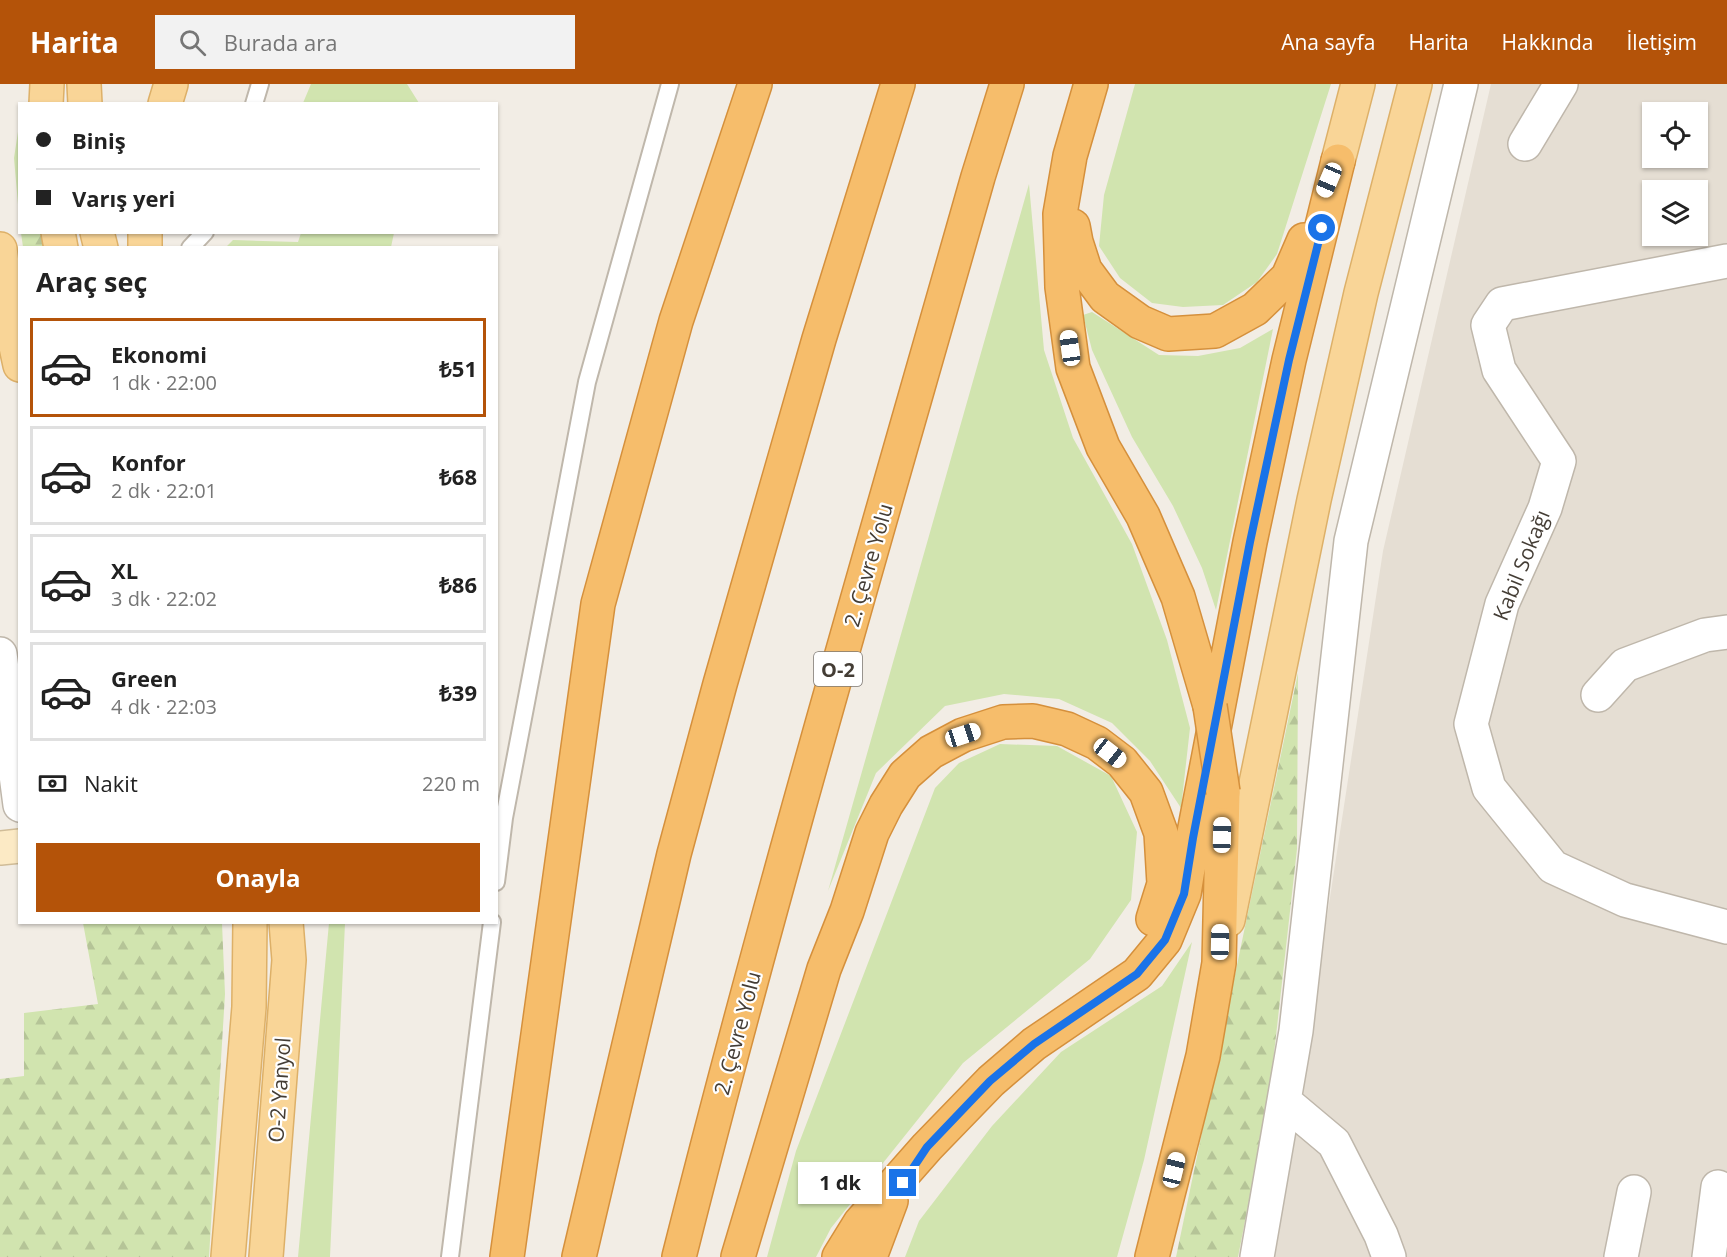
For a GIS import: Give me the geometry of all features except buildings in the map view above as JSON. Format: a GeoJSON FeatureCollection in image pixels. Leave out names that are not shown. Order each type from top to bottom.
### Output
{"type":"FeatureCollection","features":[{"type":"Feature","properties":{"kind":"highway"},"geometry":{"type":"LineString","coordinates":[[507,1257],[597,604],[676,321],[755,84]]}},
{"type":"Feature","properties":{"kind":"highway"},"geometry":{"type":"LineString","coordinates":[[579,1257],[674,854],[720,684],[819,339],[898,84]]}},
{"type":"Feature","properties":{"kind":"highway","name":"2. Çevre Yolu"},"geometry":{"type":"LineString","coordinates":[[679,1257],[723,1080],[978,177],[1007,84]]}},
{"type":"Feature","properties":{"kind":"highway"},"geometry":{"type":"LineString","coordinates":[[1091,84],[1070,156],[1059,214],[1062,287],[1073,368],[1103,447],[1143,516],[1178,597],[1210,706],[1223,792],[1219,963],[1203,1056],[1152,1257]]}},
{"type":"Feature","properties":{"kind":"highway"},"geometry":{"type":"LineString","coordinates":[[1070,156],[1070,204],[1076,242],[1085,270],[1105,297],[1140,322],[1168,334],[1215,332],[1255,309],[1288,278],[1338,161]]}},
{"type":"Feature","properties":{"kind":"highway"},"geometry":{"type":"LineString","coordinates":[[839,1257],[860,1223],[927,1147],[990,1081],[1034,1044],[1137,974],[1165,940],[1184,894],[1250,542],[1289,360],[1338,161]]}},
{"type":"Feature","properties":{"kind":"highway"},"geometry":{"type":"LineString","coordinates":[[738,1257],[824,969],[847,911],[872,833],[905,775],[931,752],[963,735],[1003,722],[1034,721],[1067,729],[1097,743],[1122,762],[1146,792],[1161,833],[1164,884],[1147,938],[1077,1016]]}},
{"type":"Feature","properties":{"kind":"highway"},"geometry":{"type":"LineString","coordinates":[[870,1257],[891,1200],[927,1147]]}},
{"type":"Feature","properties":{"kind":"main road"},"geometry":{"type":"LineString","coordinates":[[46,102],[47,84]]}},
{"type":"Feature","properties":{"kind":"main road"},"geometry":{"type":"LineString","coordinates":[[84,84],[85,102]]}},
{"type":"Feature","properties":{"kind":"main road"},"geometry":{"type":"LineString","coordinates":[[166,102],[171,84]]}},
{"type":"Feature","properties":{"kind":"main road"},"geometry":{"type":"LineString","coordinates":[[1338,161],[1358,84]]}},
{"type":"Feature","properties":{"kind":"main road"},"geometry":{"type":"LineString","coordinates":[[1219,963],[1316,488],[1361,293],[1415,84]]}},
{"type":"Feature","properties":{"kind":"main road"},"geometry":{"type":"LineString","coordinates":[[0,249],[9,314],[18,355]]}},
{"type":"Feature","properties":{"kind":"main road"},"geometry":{"type":"LineString","coordinates":[[0,848],[18,846]]}},
{"type":"Feature","properties":{"kind":"main road"},"geometry":{"type":"LineString","coordinates":[[228,1257],[249,1007],[250,924]]}},
{"type":"Feature","properties":{"kind":"main road","name":"O-2 Yanyol"},"geometry":{"type":"LineString","coordinates":[[266,1257],[289,960],[286,924]]}},
{"type":"Feature","properties":{"kind":"main road"},"geometry":{"type":"LineString","coordinates":[[289,960],[297,924]]}},
{"type":"Feature","properties":{"kind":"street"},"geometry":{"type":"LineString","coordinates":[[1257,1257],[1296,1031],[1351,541],[1461,84]]}},
{"type":"Feature","properties":{"kind":"street"},"geometry":{"type":"LineString","coordinates":[[1525,144],[1561,84]]}},
{"type":"Feature","properties":{"kind":"street","name":"Kabil Sokağı"},"geometry":{"type":"LineString","coordinates":[[1726,922],[1625,900],[1553,867],[1489,788],[1471,724],[1502,604],[1545,508],[1559,461],[1499,370],[1488,325],[1502,304],[1727,261]]}},
{"type":"Feature","properties":{"kind":"street"},"geometry":{"type":"LineString","coordinates":[[1598,695],[1625,665],[1705,635],[1727,632]]}},
{"type":"Feature","properties":{"kind":"street"},"geometry":{"type":"LineString","coordinates":[[0,654],[18,790]]}},
{"type":"Feature","properties":{"kind":"street"},"geometry":{"type":"LineString","coordinates":[[1284,1101],[1334,1143],[1381,1234],[1389,1257]]}},
{"type":"Feature","properties":{"kind":"street"},"geometry":{"type":"LineString","coordinates":[[1709,1257],[1718,1187]]}},
{"type":"Feature","properties":{"kind":"street"},"geometry":{"type":"LineString","coordinates":[[1621,1257],[1634,1192]]}},
{"type":"Feature","properties":{"kind":"lane"},"geometry":{"type":"LineString","coordinates":[[255,102],[260,84]]}},
{"type":"Feature","properties":{"kind":"lane"},"geometry":{"type":"LineString","coordinates":[[498,866],[504,818],[587,382],[670,84]]}},
{"type":"Feature","properties":{"kind":"lane"},"geometry":{"type":"LineString","coordinates":[[192,246],[203,234]]}},
{"type":"Feature","properties":{"kind":"lane"},"geometry":{"type":"LineString","coordinates":[[450,1257],[492,924]]}},
{"type":"Feature","properties":{"kind":"shaded area"},"geometry":{"type":"Polygon","coordinates":[[[1491,84],[1727,84],[1727,1257],[1275,1257],[1383,551],[1491,84]]]}},
{"type":"Feature","properties":{"kind":"green space"},"geometry":{"type":"Polygon","coordinates":[[[311,84],[407,84],[418,102],[303,102],[311,84]]]}},
{"type":"Feature","properties":{"kind":"green space"},"geometry":{"type":"Polygon","coordinates":[[[1135,84],[1331,84],[1277,254],[1257,282],[1223,305],[1183,307],[1152,303],[1120,278],[1099,246],[1104,195],[1135,84]]]}},
{"type":"Feature","properties":{"kind":"green space"},"geometry":{"type":"Polygon","coordinates":[[[18,132],[18,204],[14,158],[18,132]]]}},
{"type":"Feature","properties":{"kind":"green space"},"geometry":{"type":"Polygon","coordinates":[[[1029,184],[1044,350],[1073,438],[1132,544],[1167,640],[1190,728],[1181,808],[1150,761],[1112,723],[1059,699],[1004,694],[945,706],[876,773],[828,891],[1029,184]]]}},
{"type":"Feature","properties":{"kind":"green space"},"geometry":{"type":"Polygon","coordinates":[[[21,234],[45,234],[48,246],[23,246],[21,234]]]}},
{"type":"Feature","properties":{"kind":"green space"},"geometry":{"type":"Polygon","coordinates":[[[300,234],[394,234],[391,246],[227,246],[233,240],[298,242],[300,234]]]}},
{"type":"Feature","properties":{"kind":"green space"},"geometry":{"type":"Polygon","coordinates":[[[1092,312],[1159,355],[1198,356],[1240,348],[1273,329],[1216,610],[1202,568],[1173,506],[1132,437],[1092,350],[1083,315],[1092,312]]]}},
{"type":"Feature","properties":{"kind":"green space"},"geometry":{"type":"Polygon","coordinates":[[[1298,673],[1297,849],[1269,1098],[1238,1257],[1176,1257],[1298,673]]]}},
{"type":"Feature","properties":{"kind":"green space"},"geometry":{"type":"Polygon","coordinates":[[[1000,744],[1057,746],[1111,776],[1137,832],[1131,900],[1090,959],[963,1063],[831,1228],[816,1257],[767,1257],[796,1151],[935,788],[959,763],[1000,744]]]}},
{"type":"Feature","properties":{"kind":"green space"},"geometry":{"type":"Polygon","coordinates":[[[83,924],[222,924],[225,994],[209,1257],[0,1257],[0,1079],[24,1076],[24,1013],[98,1004],[83,924]]]}},
{"type":"Feature","properties":{"kind":"green space"},"geometry":{"type":"Polygon","coordinates":[[[329,924],[345,924],[330,1257],[298,1257],[329,924]]]}},
{"type":"Feature","properties":{"kind":"green space"},"geometry":{"type":"Polygon","coordinates":[[[1192,942],[1144,1160],[1117,1257],[905,1257],[919,1221],[992,1126],[1061,1052],[1162,986],[1192,942]]]}},
{"type":"Feature","properties":{"kind":"route"},"geometry":{"type":"LineString","coordinates":[[903,1183],[927,1147],[990,1081],[1034,1044],[1137,974],[1165,940],[1184,894],[1250,542],[1289,360],[1322,228]]}}]}
